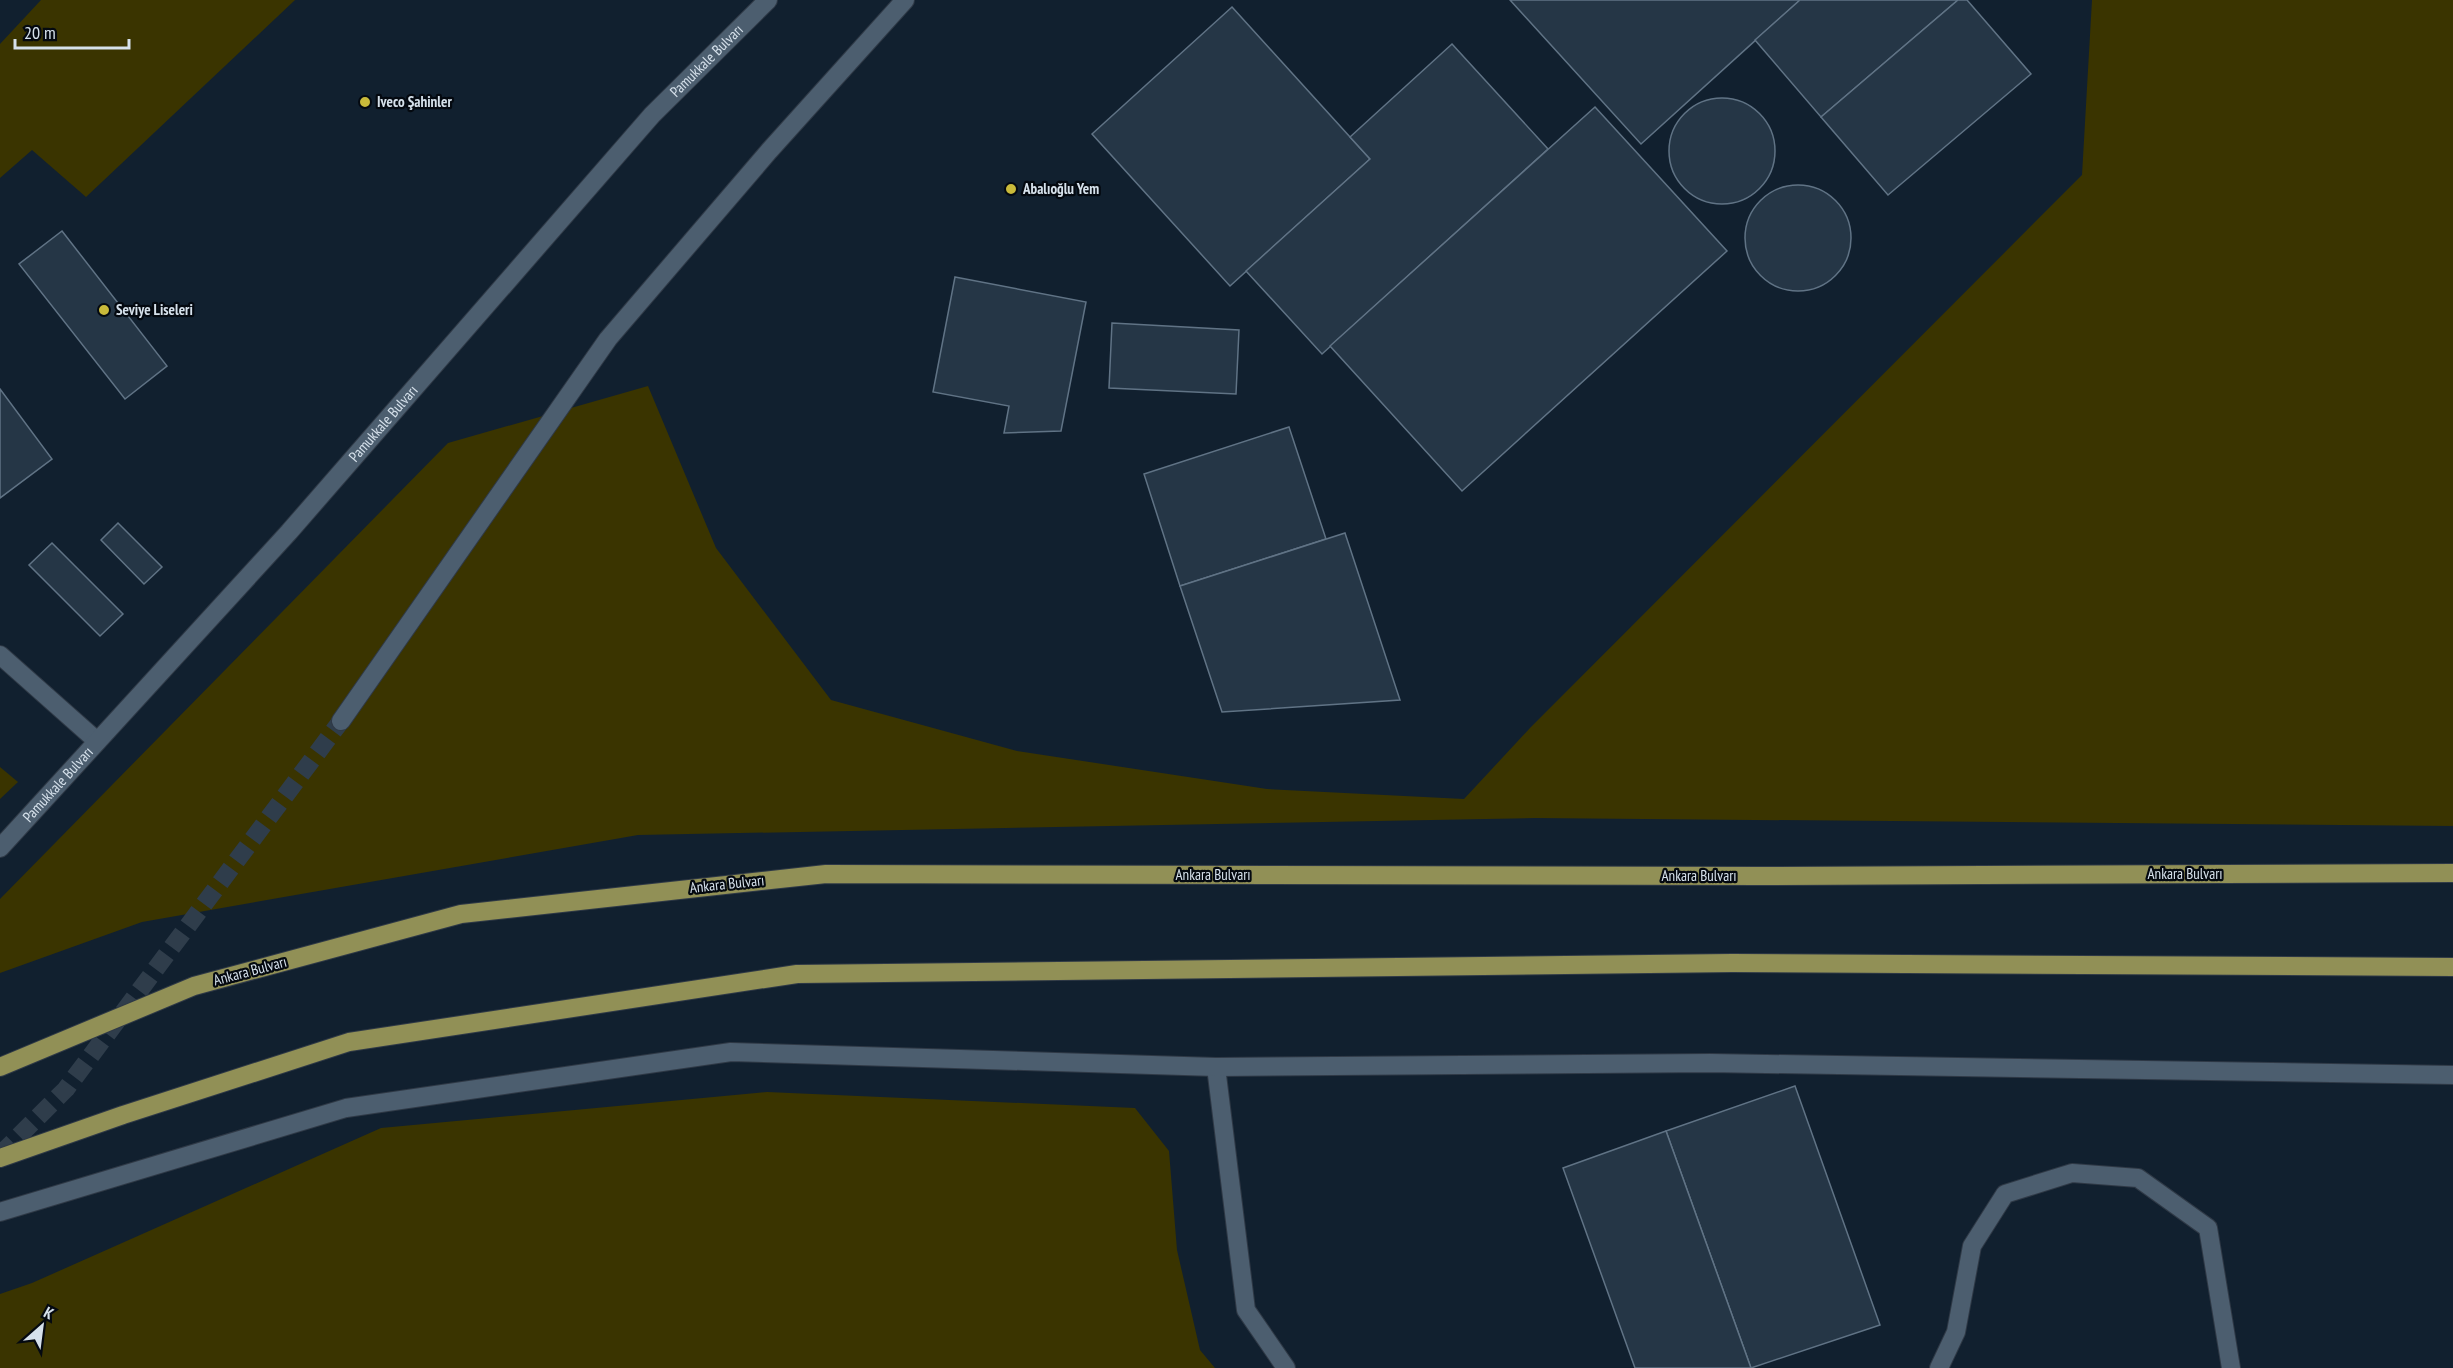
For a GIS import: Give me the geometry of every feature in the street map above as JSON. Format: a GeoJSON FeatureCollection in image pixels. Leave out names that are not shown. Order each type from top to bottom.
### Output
{"type":"FeatureCollection","features":[{"type":"Feature","properties":{"kind":"main road","name":"Pamukkale Bulvarı"},"geometry":{"type":"LineString","coordinates":[[0,848],[289,532],[652,115],[768,0]]}},
{"type":"Feature","properties":{"kind":"main road"},"geometry":{"type":"LineString","coordinates":[[341,721],[608,339],[769,151],[905,0]]}},
{"type":"Feature","properties":{"kind":"main road"},"geometry":{"type":"LineString","coordinates":[[0,655],[98,741]]}},
{"type":"Feature","properties":{"kind":"main road","name":"Ankara Bulvarı"},"geometry":{"type":"LineString","coordinates":[[0,1066],[194,986],[461,914],[826,874],[1775,876],[2453,873]]}},
{"type":"Feature","properties":{"kind":"main road"},"geometry":{"type":"LineString","coordinates":[[0,1158],[123,1115],[349,1042],[797,974],[1732,963],[2453,967]]}},
{"type":"Feature","properties":{"kind":"main road"},"geometry":{"type":"LineString","coordinates":[[0,1212],[346,1108],[731,1052],[1216,1067],[1710,1063],[2453,1075]]}},
{"type":"Feature","properties":{"kind":"main road"},"geometry":{"type":"LineString","coordinates":[[1216,1067],[1246,1310],[1286,1368]]}},
{"type":"Feature","properties":{"kind":"main road"},"geometry":{"type":"LineString","coordinates":[[1939,1368],[1956,1332],[1972,1246],[2006,1194],[2072,1173],[2138,1178],[2208,1228],[2231,1368]]}},
{"type":"Feature","properties":{"kind":"shaded area"},"geometry":{"type":"Polygon","coordinates":[[[41,0],[295,0],[86,197],[32,150],[0,178],[0,44],[41,0]]]}},
{"type":"Feature","properties":{"kind":"shaded area"},"geometry":{"type":"Polygon","coordinates":[[[2092,0],[2453,0],[2453,826],[1535,818],[638,835],[142,922],[0,973],[0,899],[448,443],[648,386],[716,548],[831,700],[1017,751],[1267,789],[1464,799],[1530,728],[2082,175],[2092,0]]]}},
{"type":"Feature","properties":{"kind":"shaded area"},"geometry":{"type":"Polygon","coordinates":[[[0,767],[18,782],[0,799],[0,767]]]}},
{"type":"Feature","properties":{"kind":"shaded area"},"geometry":{"type":"Polygon","coordinates":[[[767,1092],[1135,1108],[1169,1151],[1177,1250],[1200,1350],[1215,1368],[0,1368],[0,1294],[32,1283],[381,1128],[767,1092]]]}},
{"type":"Feature","properties":{"kind":"building"},"geometry":{"type":"Polygon","coordinates":[[[1510,0],[1800,0],[1641,144],[1510,0]]]}},
{"type":"Feature","properties":{"kind":"building"},"geometry":{"type":"Polygon","coordinates":[[[1800,0],[1958,0],[1821,117],[1755,40],[1800,0]]]}},
{"type":"Feature","properties":{"kind":"building"},"geometry":{"type":"Polygon","coordinates":[[[1958,0],[1967,0],[2031,74],[1888,195],[1821,117],[1958,0]]]}},
{"type":"Feature","properties":{"kind":"building"},"geometry":{"type":"Polygon","coordinates":[[[1232,7],[1370,159],[1230,286],[1092,134],[1232,7]]]}},
{"type":"Feature","properties":{"kind":"building"},"geometry":{"type":"Polygon","coordinates":[[[1452,44],[1548,149],[1322,354],[1246,271],[1370,159],[1350,137],[1452,44]]]}},
{"type":"Feature","properties":{"kind":"building"},"geometry":{"type":"Polygon","coordinates":[[[1722,98],[1742,102],[1759,114],[1771,131],[1775,151],[1771,171],[1759,188],[1742,200],[1722,204],[1702,200],[1685,188],[1673,171],[1669,151],[1673,131],[1685,114],[1702,102],[1722,98]]]}},
{"type":"Feature","properties":{"kind":"building"},"geometry":{"type":"Polygon","coordinates":[[[1595,107],[1727,251],[1462,491],[1330,346],[1595,107]]]}},
{"type":"Feature","properties":{"kind":"building"},"geometry":{"type":"Polygon","coordinates":[[[1798,185],[1818,189],[1835,201],[1847,218],[1851,238],[1847,258],[1835,275],[1818,287],[1798,291],[1778,287],[1761,275],[1749,258],[1745,238],[1749,218],[1761,201],[1778,189],[1798,185]]]}},
{"type":"Feature","properties":{"kind":"building"},"geometry":{"type":"Polygon","coordinates":[[[62,231],[167,366],[125,399],[19,264],[62,231]]]}},
{"type":"Feature","properties":{"kind":"building"},"geometry":{"type":"Polygon","coordinates":[[[955,277],[1086,302],[1061,431],[1004,433],[1009,406],[933,392],[955,277]]]}},
{"type":"Feature","properties":{"kind":"building"},"geometry":{"type":"Polygon","coordinates":[[[1112,323],[1239,330],[1236,394],[1109,388],[1112,323]]]}},
{"type":"Feature","properties":{"kind":"building"},"geometry":{"type":"Polygon","coordinates":[[[0,389],[52,459],[0,498],[0,389]]]}},
{"type":"Feature","properties":{"kind":"building"},"geometry":{"type":"Polygon","coordinates":[[[1289,427],[1326,539],[1180,586],[1144,474],[1289,427]]]}},
{"type":"Feature","properties":{"kind":"building"},"geometry":{"type":"Polygon","coordinates":[[[118,523],[162,567],[144,584],[101,540],[118,523]]]}},
{"type":"Feature","properties":{"kind":"building"},"geometry":{"type":"Polygon","coordinates":[[[1345,533],[1400,700],[1222,712],[1180,586],[1345,533]]]}},
{"type":"Feature","properties":{"kind":"building"},"geometry":{"type":"Polygon","coordinates":[[[52,543],[123,614],[100,636],[29,565],[52,543]]]}},
{"type":"Feature","properties":{"kind":"building"},"geometry":{"type":"Polygon","coordinates":[[[1795,1086],[1880,1325],[1751,1368],[1666,1131],[1795,1086]]]}},
{"type":"Feature","properties":{"kind":"building"},"geometry":{"type":"Polygon","coordinates":[[[1666,1131],[1751,1368],[1635,1368],[1563,1168],[1666,1131]]]}},
{"type":"Feature","properties":{"kind":"tunnel"},"geometry":{"type":"LineString","coordinates":[[0,1155],[66,1089],[341,721]]}},
{"type":"Feature","properties":{"kind":"place","name":"Iveco Şahinler"},"geometry":{"type":"Point","coordinates":[365,102]}},
{"type":"Feature","properties":{"kind":"place","name":"Abalıoğlu Yem"},"geometry":{"type":"Point","coordinates":[1011,189]}},
{"type":"Feature","properties":{"kind":"place","name":"Seviye Liseleri"},"geometry":{"type":"Point","coordinates":[104,310]}}]}
